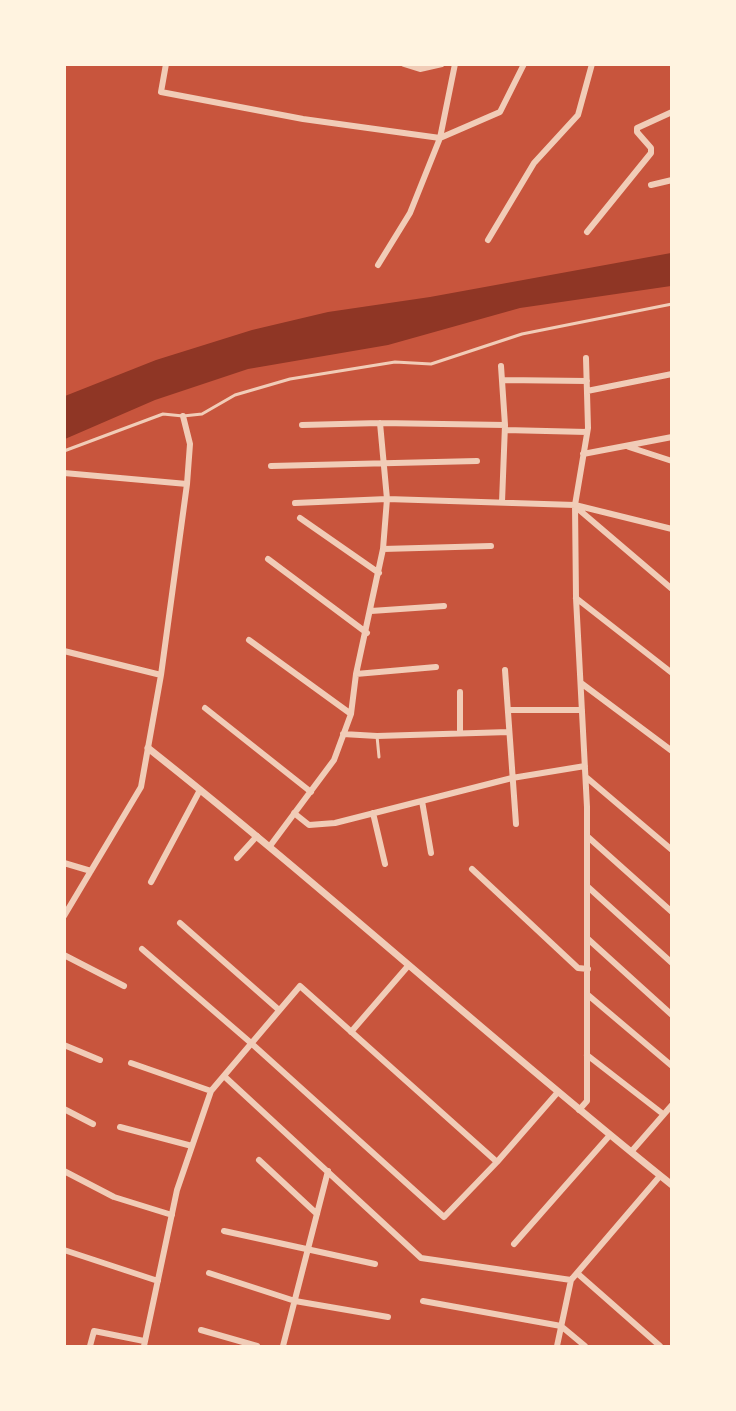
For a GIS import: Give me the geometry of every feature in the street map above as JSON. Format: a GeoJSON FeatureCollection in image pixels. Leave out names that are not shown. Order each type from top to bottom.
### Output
{"type":"FeatureCollection","features":[{"type":"Feature","properties":{"kind":"street"},"geometry":{"type":"LineString","coordinates":[[166,64],[161,92],[303,119],[440,138],[500,112],[524,64]]}},
{"type":"Feature","properties":{"kind":"street"},"geometry":{"type":"LineString","coordinates":[[404,64],[420,69],[442,64]]}},
{"type":"Feature","properties":{"kind":"street"},"geometry":{"type":"LineString","coordinates":[[378,265],[410,213],[440,138],[455,64]]}},
{"type":"Feature","properties":{"kind":"street"},"geometry":{"type":"LineString","coordinates":[[488,240],[534,163],[578,115],[592,64]]}},
{"type":"Feature","properties":{"kind":"street"},"geometry":{"type":"LineString","coordinates":[[587,232],[651,153],[651,148],[637,132],[637,128],[672,112]]}},
{"type":"Feature","properties":{"kind":"street"},"geometry":{"type":"LineString","coordinates":[[651,185],[672,180]]}},
{"type":"Feature","properties":{"kind":"street"},"geometry":{"type":"LineString","coordinates":[[579,1110],[587,1101],[588,807],[576,598],[574,505],[587,432],[586,358]]}},
{"type":"Feature","properties":{"kind":"street"},"geometry":{"type":"LineString","coordinates":[[501,366],[505,428],[502,502]]}},
{"type":"Feature","properties":{"kind":"street"},"geometry":{"type":"LineString","coordinates":[[587,391],[672,374]]}},
{"type":"Feature","properties":{"kind":"street"},"geometry":{"type":"LineString","coordinates":[[502,380],[586,381]]}},
{"type":"Feature","properties":{"kind":"street"},"geometry":{"type":"LineString","coordinates":[[64,916],[141,787],[161,675],[187,483],[190,444],[183,416]]}},
{"type":"Feature","properties":{"kind":"street"},"geometry":{"type":"LineString","coordinates":[[302,425],[380,423],[587,432]]}},
{"type":"Feature","properties":{"kind":"street"},"geometry":{"type":"LineString","coordinates":[[270,846],[334,760],[351,714],[356,674],[367,633],[383,549],[387,499],[386,462],[380,423]]}},
{"type":"Feature","properties":{"kind":"street"},"geometry":{"type":"LineString","coordinates":[[583,454],[672,437]]}},
{"type":"Feature","properties":{"kind":"street"},"geometry":{"type":"LineString","coordinates":[[627,446],[672,461]]}},
{"type":"Feature","properties":{"kind":"street"},"geometry":{"type":"LineString","coordinates":[[270,465],[477,461]]}},
{"type":"Feature","properties":{"kind":"street"},"geometry":{"type":"LineString","coordinates":[[64,472],[187,483]]}},
{"type":"Feature","properties":{"kind":"street"},"geometry":{"type":"LineString","coordinates":[[295,503],[387,499],[574,505],[672,529]]}},
{"type":"Feature","properties":{"kind":"street"},"geometry":{"type":"LineString","coordinates":[[574,505],[672,589]]}},
{"type":"Feature","properties":{"kind":"street"},"geometry":{"type":"LineString","coordinates":[[300,518],[379,573]]}},
{"type":"Feature","properties":{"kind":"street"},"geometry":{"type":"LineString","coordinates":[[383,549],[491,546]]}},
{"type":"Feature","properties":{"kind":"street"},"geometry":{"type":"LineString","coordinates":[[268,559],[367,633]]}},
{"type":"Feature","properties":{"kind":"street"},"geometry":{"type":"LineString","coordinates":[[576,598],[672,673]]}},
{"type":"Feature","properties":{"kind":"street"},"geometry":{"type":"LineString","coordinates":[[371,611],[444,606]]}},
{"type":"Feature","properties":{"kind":"street"},"geometry":{"type":"LineString","coordinates":[[249,640],[351,714]]}},
{"type":"Feature","properties":{"kind":"street"},"geometry":{"type":"LineString","coordinates":[[64,651],[161,675]]}},
{"type":"Feature","properties":{"kind":"street"},"geometry":{"type":"LineString","coordinates":[[356,674],[436,667]]}},
{"type":"Feature","properties":{"kind":"street"},"geometry":{"type":"LineString","coordinates":[[505,670],[516,824]]}},
{"type":"Feature","properties":{"kind":"street"},"geometry":{"type":"LineString","coordinates":[[581,683],[672,751]]}},
{"type":"Feature","properties":{"kind":"street"},"geometry":{"type":"LineString","coordinates":[[460,693],[460,732]]}},
{"type":"Feature","properties":{"kind":"street"},"geometry":{"type":"LineString","coordinates":[[205,708],[311,792]]}},
{"type":"Feature","properties":{"kind":"street"},"geometry":{"type":"LineString","coordinates":[[508,710],[582,710]]}},
{"type":"Feature","properties":{"kind":"street"},"geometry":{"type":"LineString","coordinates":[[344,734],[377,736],[509,732]]}},
{"type":"Feature","properties":{"kind":"street"},"geometry":{"type":"LineString","coordinates":[[148,748],[270,846],[408,966],[672,1185]]}},
{"type":"Feature","properties":{"kind":"street"},"geometry":{"type":"LineString","coordinates":[[294,813],[309,825],[334,823],[512,778],[585,766]]}},
{"type":"Feature","properties":{"kind":"street"},"geometry":{"type":"LineString","coordinates":[[586,777],[672,850]]}},
{"type":"Feature","properties":{"kind":"street"},"geometry":{"type":"LineString","coordinates":[[151,882],[200,790]]}},
{"type":"Feature","properties":{"kind":"street"},"geometry":{"type":"LineString","coordinates":[[422,801],[431,853]]}},
{"type":"Feature","properties":{"kind":"street"},"geometry":{"type":"LineString","coordinates":[[373,813],[385,864]]}},
{"type":"Feature","properties":{"kind":"street"},"geometry":{"type":"LineString","coordinates":[[237,858],[256,836]]}},
{"type":"Feature","properties":{"kind":"street"},"geometry":{"type":"LineString","coordinates":[[588,837],[672,912]]}},
{"type":"Feature","properties":{"kind":"street"},"geometry":{"type":"LineString","coordinates":[[64,863],[91,871]]}},
{"type":"Feature","properties":{"kind":"street"},"geometry":{"type":"LineString","coordinates":[[472,869],[578,968],[588,969]]}},
{"type":"Feature","properties":{"kind":"street"},"geometry":{"type":"LineString","coordinates":[[588,887],[672,963]]}},
{"type":"Feature","properties":{"kind":"street"},"geometry":{"type":"LineString","coordinates":[[180,923],[279,1010]]}},
{"type":"Feature","properties":{"kind":"street"},"geometry":{"type":"LineString","coordinates":[[588,939],[672,1015]]}},
{"type":"Feature","properties":{"kind":"street"},"geometry":{"type":"LineString","coordinates":[[142,950],[251,1043],[444,1217],[497,1162],[558,1092]]}},
{"type":"Feature","properties":{"kind":"street"},"geometry":{"type":"LineString","coordinates":[[64,955],[124,986]]}},
{"type":"Feature","properties":{"kind":"street"},"geometry":{"type":"LineString","coordinates":[[351,1032],[408,966]]}},
{"type":"Feature","properties":{"kind":"street"},"geometry":{"type":"LineString","coordinates":[[90,1347],[94,1331],[144,1344],[172,1215],[211,1091],[300,986],[497,1162]]}},
{"type":"Feature","properties":{"kind":"street"},"geometry":{"type":"LineString","coordinates":[[588,995],[672,1066]]}},
{"type":"Feature","properties":{"kind":"street"},"geometry":{"type":"LineString","coordinates":[[64,1045],[100,1060]]}},
{"type":"Feature","properties":{"kind":"street"},"geometry":{"type":"LineString","coordinates":[[588,1055],[663,1114]]}},
{"type":"Feature","properties":{"kind":"street"},"geometry":{"type":"LineString","coordinates":[[130,1063],[211,1091]]}},
{"type":"Feature","properties":{"kind":"street"},"geometry":{"type":"LineString","coordinates":[[224,1076],[421,1258],[571,1280]]}},
{"type":"Feature","properties":{"kind":"street"},"geometry":{"type":"LineString","coordinates":[[631,1152],[672,1105]]}},
{"type":"Feature","properties":{"kind":"street"},"geometry":{"type":"LineString","coordinates":[[64,1110],[93,1124]]}},
{"type":"Feature","properties":{"kind":"street"},"geometry":{"type":"LineString","coordinates":[[120,1127],[192,1146]]}},
{"type":"Feature","properties":{"kind":"street"},"geometry":{"type":"LineString","coordinates":[[514,1244],[610,1135]]}},
{"type":"Feature","properties":{"kind":"street"},"geometry":{"type":"LineString","coordinates":[[259,1160],[317,1214]]}},
{"type":"Feature","properties":{"kind":"street"},"geometry":{"type":"LineString","coordinates":[[64,1171],[114,1197],[172,1215]]}},
{"type":"Feature","properties":{"kind":"street"},"geometry":{"type":"LineString","coordinates":[[283,1347],[328,1171]]}},
{"type":"Feature","properties":{"kind":"street"},"geometry":{"type":"LineString","coordinates":[[557,1347],[571,1280],[660,1176]]}},
{"type":"Feature","properties":{"kind":"street"},"geometry":{"type":"LineString","coordinates":[[224,1231],[375,1264]]}},
{"type":"Feature","properties":{"kind":"street"},"geometry":{"type":"LineString","coordinates":[[64,1250],[158,1281]]}},
{"type":"Feature","properties":{"kind":"street"},"geometry":{"type":"LineString","coordinates":[[209,1273],[295,1301],[388,1317]]}},
{"type":"Feature","properties":{"kind":"street"},"geometry":{"type":"LineString","coordinates":[[577,1273],[660,1347]]}},
{"type":"Feature","properties":{"kind":"street"},"geometry":{"type":"LineString","coordinates":[[423,1301],[561,1326],[585,1347]]}},
{"type":"Feature","properties":{"kind":"street"},"geometry":{"type":"LineString","coordinates":[[201,1330],[257,1347]]}},
{"type":"Feature","properties":{"kind":"lane"},"geometry":{"type":"LineString","coordinates":[[64,451],[163,414],[183,416],[202,414],[235,395],[290,379],[395,362],[431,364],[522,334],[672,304]]}},
{"type":"Feature","properties":{"kind":"lane"},"geometry":{"type":"LineString","coordinates":[[377,736],[379,757]]}},
{"type":"Feature","properties":{"kind":"shaded area"},"geometry":{"type":"Polygon","coordinates":[[[671,253],[671,286],[520,308],[388,345],[248,369],[155,400],[65,439],[65,396],[156,360],[252,330],[328,312],[430,297],[671,253]]]}}]}
